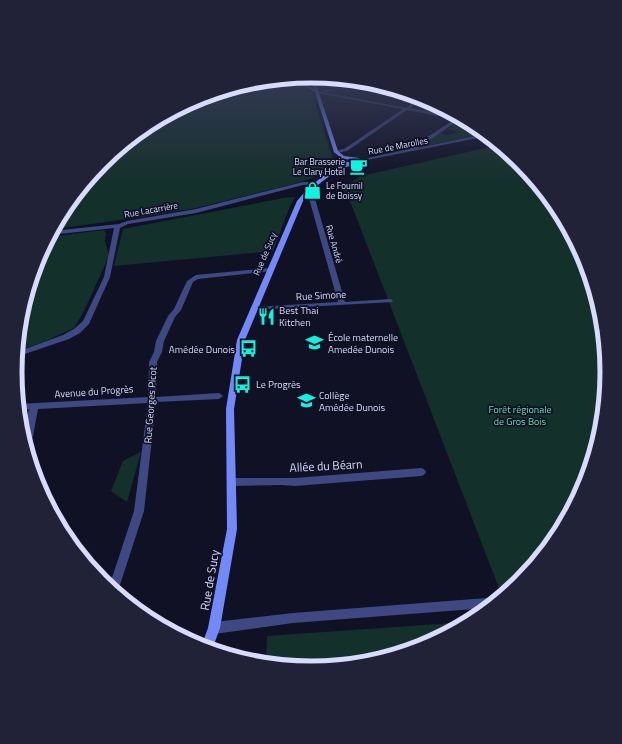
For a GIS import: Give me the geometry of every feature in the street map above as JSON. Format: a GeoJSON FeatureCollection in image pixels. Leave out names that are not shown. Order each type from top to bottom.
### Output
{"type":"FeatureCollection","features":[{"type":"Feature","properties":{"kind":"main road"},"geometry":{"type":"LineString","coordinates":[[325,116],[336,152],[342,162],[352,157],[358,161]]}},
{"type":"Feature","properties":{"kind":"main road","name":"Rue de Sucy"},"geometry":{"type":"LineString","coordinates":[[209,642],[214,628],[232,529],[230,402],[241,340],[295,210],[308,191],[342,162],[348,164],[358,161]]}},
{"type":"Feature","properties":{"kind":"street"},"geometry":{"type":"LineString","coordinates":[[336,152],[345,150],[397,116]]}},
{"type":"Feature","properties":{"kind":"street"},"geometry":{"type":"LineString","coordinates":[[409,152],[412,148],[455,121]]}},
{"type":"Feature","properties":{"kind":"street","name":"Rue de Marolles"},"geometry":{"type":"LineString","coordinates":[[358,161],[479,137]]}},
{"type":"Feature","properties":{"kind":"street","name":"Rue Lacarrière"},"geometry":{"type":"LineString","coordinates":[[23,353],[66,337],[86,322],[107,276],[117,227],[190,212],[303,184],[319,183]]}},
{"type":"Feature","properties":{"kind":"street","name":"Rue Lacarrière"},"geometry":{"type":"LineString","coordinates":[[292,187],[308,191]]}},
{"type":"Feature","properties":{"kind":"street","name":"Rue André"},"geometry":{"type":"LineString","coordinates":[[308,191],[313,202],[342,304]]}},
{"type":"Feature","properties":{"kind":"street"},"geometry":{"type":"LineString","coordinates":[[58,232],[119,226]]}},
{"type":"Feature","properties":{"kind":"street","name":"Rue Georges Picot"},"geometry":{"type":"LineString","coordinates":[[115,584],[140,512],[153,399],[153,362],[158,352],[160,341],[190,281],[203,276],[270,270]]}},
{"type":"Feature","properties":{"kind":"street","name":"Rue Simone"},"geometry":{"type":"LineString","coordinates":[[253,309],[390,302]]}},
{"type":"Feature","properties":{"kind":"street","name":"Avenue du Progrès"},"geometry":{"type":"LineString","coordinates":[[24,407],[219,396]]}},
{"type":"Feature","properties":{"kind":"street"},"geometry":{"type":"LineString","coordinates":[[29,432],[34,406]]}},
{"type":"Feature","properties":{"kind":"street","name":"Allée du Béarn"},"geometry":{"type":"LineString","coordinates":[[232,482],[295,482],[421,472]]}},
{"type":"Feature","properties":{"kind":"street"},"geometry":{"type":"LineString","coordinates":[[214,628],[293,618],[484,603]]}},
{"type":"Feature","properties":{"kind":"green space"},"geometry":{"type":"Polygon","coordinates":[[[178,116],[319,116],[335,166],[328,173],[293,184],[196,208],[60,228],[71,211],[94,181],[120,155],[150,132],[178,116]]]}},
{"type":"Feature","properties":{"kind":"green space"},"geometry":{"type":"Polygon","coordinates":[[[457,123],[477,136],[416,148],[440,133],[448,135],[458,132],[447,129],[457,123]]]}},
{"type":"Feature","properties":{"kind":"green space","name":"Forêt régionale de Gros Bois"},"geometry":{"type":"Polygon","coordinates":[[[492,147],[528,181],[551,211],[570,244],[585,279],[597,330],[600,376],[596,419],[590,447],[578,483],[551,533],[528,563],[500,591],[352,206],[342,187],[361,176],[492,147]]]}},
{"type":"Feature","properties":{"kind":"green space"},"geometry":{"type":"Polygon","coordinates":[[[295,197],[290,206],[273,251],[114,266],[123,229],[295,197]]]}},
{"type":"Feature","properties":{"kind":"green space"},"geometry":{"type":"Polygon","coordinates":[[[104,230],[106,233],[105,241],[109,256],[83,313],[74,328],[46,341],[23,349],[24,334],[37,279],[56,236],[104,230]]]}},
{"type":"Feature","properties":{"kind":"green space"},"geometry":{"type":"Polygon","coordinates":[[[141,452],[127,502],[111,491],[123,461],[141,452]]]}},
{"type":"Feature","properties":{"kind":"green space"},"geometry":{"type":"Polygon","coordinates":[[[453,623],[422,639],[404,646],[349,659],[311,661],[266,657],[267,636],[453,623]]]}},
{"type":"Feature","properties":{"kind":"place","name":"Bar Brasserie Le Clary Hotel"},"geometry":{"type":"Point","coordinates":[358,167]}},
{"type":"Feature","properties":{"kind":"place","name":"Le Fournil de Boissy"},"geometry":{"type":"Point","coordinates":[313,191]}},
{"type":"Feature","properties":{"kind":"place","name":"Best Thai Kitchen"},"geometry":{"type":"Point","coordinates":[266,316]}},
{"type":"Feature","properties":{"kind":"place","name":"École maternelle Amedée Dunois"},"geometry":{"type":"Point","coordinates":[315,343]}},
{"type":"Feature","properties":{"kind":"place","name":"Amédée Dunois"},"geometry":{"type":"Point","coordinates":[248,349]}},
{"type":"Feature","properties":{"kind":"place","name":"Le Progrès"},"geometry":{"type":"Point","coordinates":[243,384]}},
{"type":"Feature","properties":{"kind":"place","name":"Collège Amédée Dunois"},"geometry":{"type":"Point","coordinates":[306,401]}}]}
